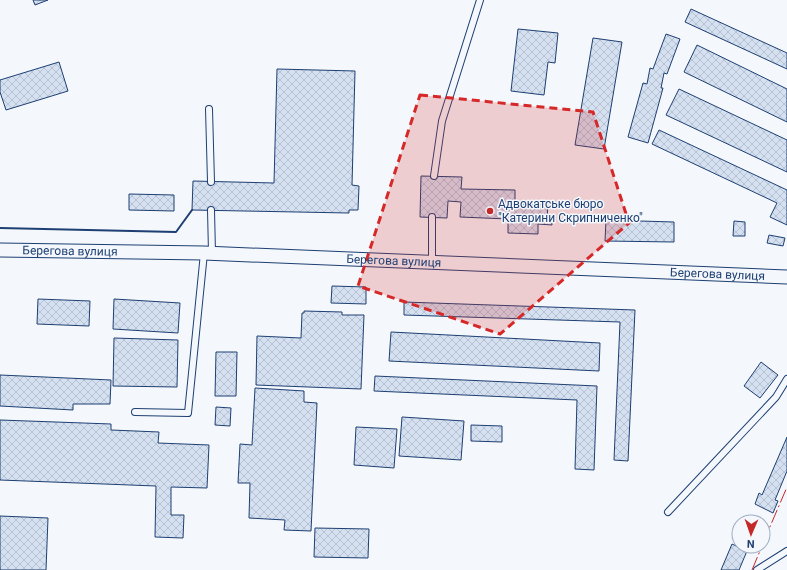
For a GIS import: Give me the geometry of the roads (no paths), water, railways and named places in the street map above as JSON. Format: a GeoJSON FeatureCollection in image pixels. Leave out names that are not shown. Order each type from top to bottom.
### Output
{"type":"FeatureCollection","features":[{"type":"Feature","properties":{"kind":"street","name":"Берегова вулиця"},"geometry":{"type":"LineString","coordinates":[[0,250],[208,253],[787,277]]}},
{"type":"Feature","properties":{"kind":"lane"},"geometry":{"type":"LineString","coordinates":[[434,176],[442,121],[480,0]]}},
{"type":"Feature","properties":{"kind":"lane"},"geometry":{"type":"LineString","coordinates":[[209,110],[210,182]]}},
{"type":"Feature","properties":{"kind":"lane"},"geometry":{"type":"LineString","coordinates":[[135,412],[188,413],[208,253],[211,210]]}},
{"type":"Feature","properties":{"kind":"lane"},"geometry":{"type":"LineString","coordinates":[[432,217],[432,262]]}},
{"type":"Feature","properties":{"kind":"lane"},"geometry":{"type":"LineString","coordinates":[[668,512],[776,397],[787,380]]}},
{"type":"Feature","properties":{"kind":"lane"},"geometry":{"type":"LineString","coordinates":[[757,570],[787,551]]}},
{"type":"Feature","properties":{"kind":"place","name":"Адвокатське бюро \"Катерини Скрипниченко\""},"geometry":{"type":"Point","coordinates":[490,211]}}]}
